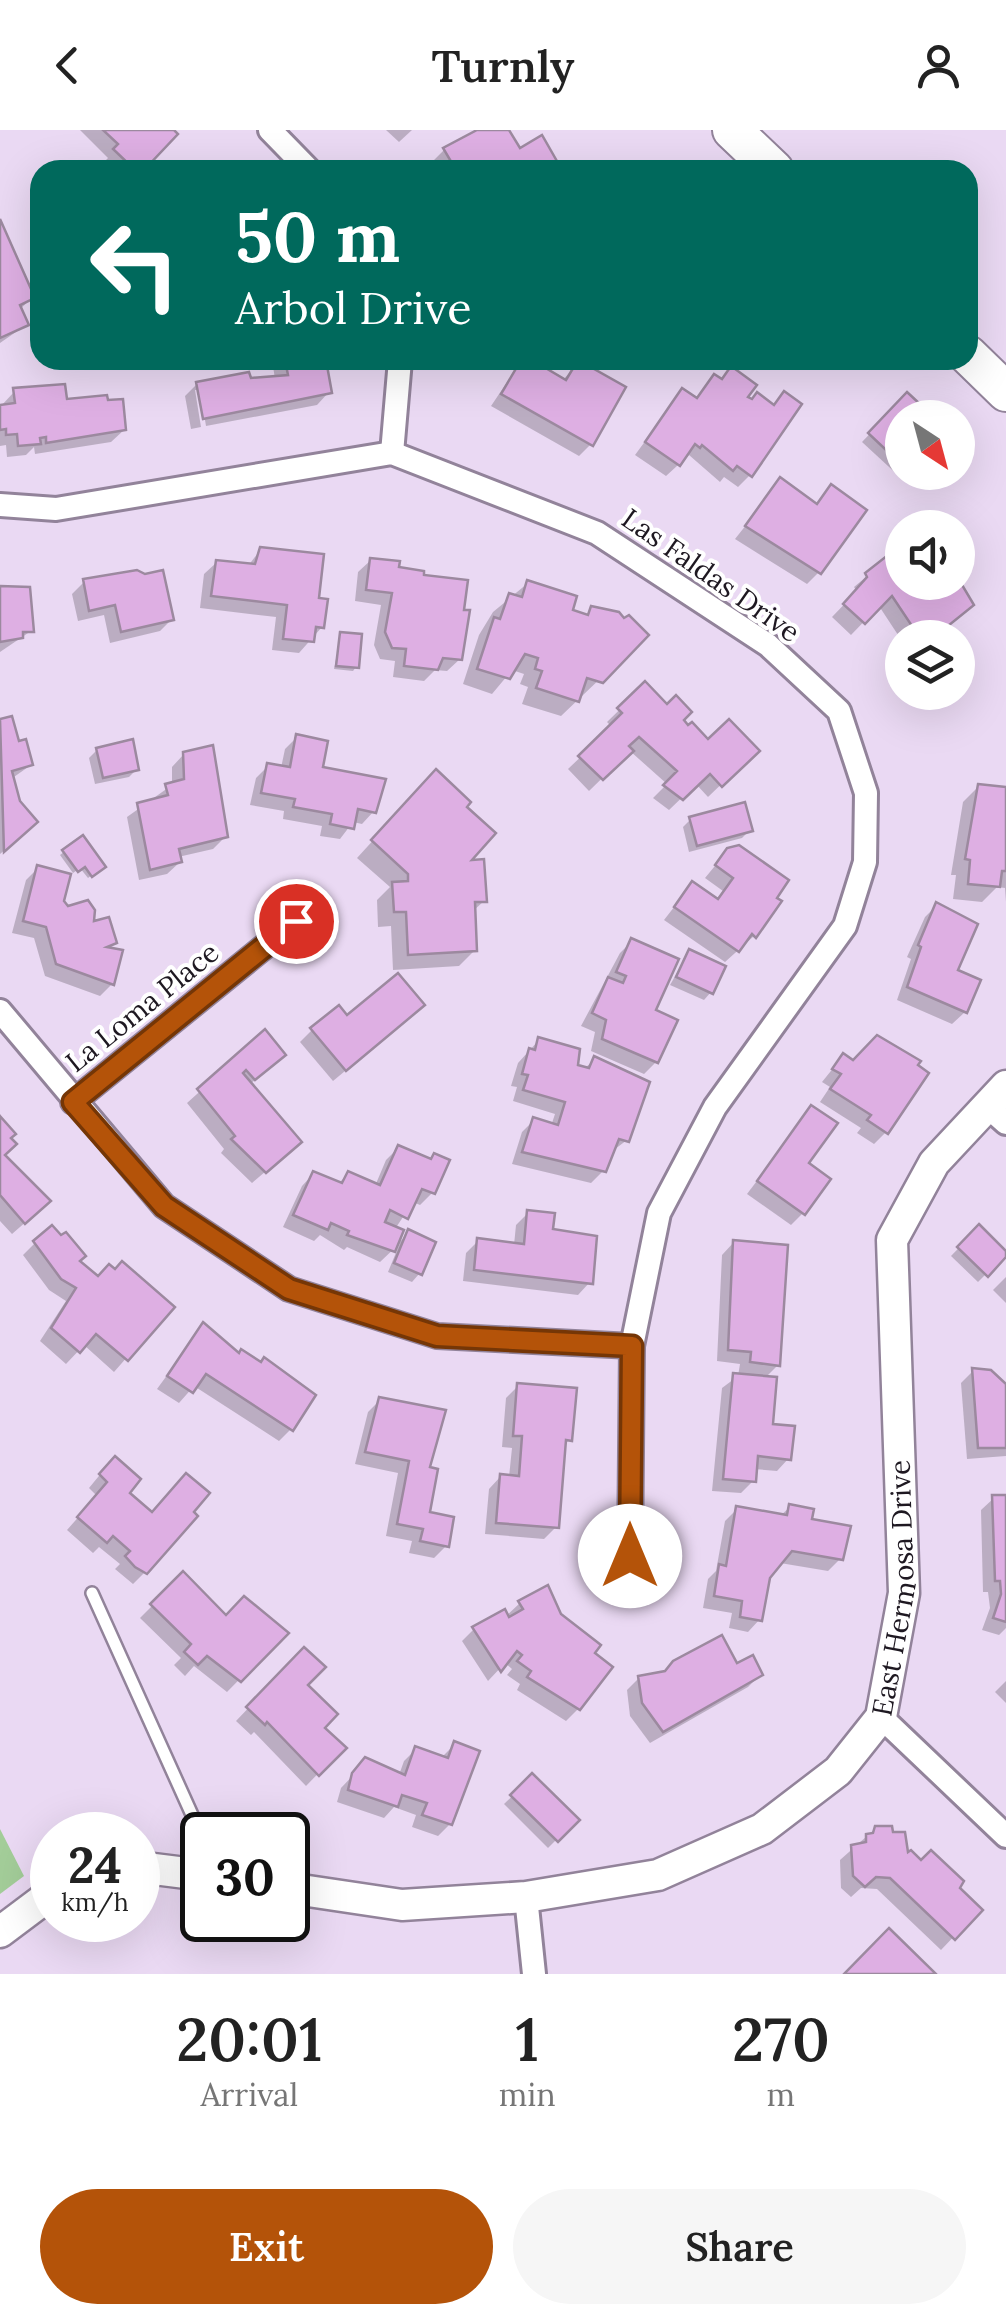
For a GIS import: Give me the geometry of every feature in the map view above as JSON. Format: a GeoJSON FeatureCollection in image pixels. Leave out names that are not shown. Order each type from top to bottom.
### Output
{"type":"FeatureCollection","features":[{"type":"Feature","properties":{"kind":"main road"},"geometry":{"type":"LineString","coordinates":[[732,130],[764,160]]}},
{"type":"Feature","properties":{"kind":"main road"},"geometry":{"type":"LineString","coordinates":[[978,365],[1006,392]]}},
{"type":"Feature","properties":{"kind":"street"},"geometry":{"type":"LineString","coordinates":[[270,130],[299,160]]}},
{"type":"Feature","properties":{"kind":"street"},"geometry":{"type":"LineString","coordinates":[[0,505],[56,509],[392,453],[399,370]]}},
{"type":"Feature","properties":{"kind":"street","name":"Las Faldas Drive"},"geometry":{"type":"LineString","coordinates":[[392,453],[597,533],[768,645],[838,710],[866,793],[865,862],[844,926],[715,1107],[658,1213],[632,1346],[630,1556]]}},
{"type":"Feature","properties":{"kind":"street","name":"La Loma Place"},"geometry":{"type":"LineString","coordinates":[[73,1102],[296,921]]}},
{"type":"Feature","properties":{"kind":"street"},"geometry":{"type":"LineString","coordinates":[[0,1011],[164,1206],[289,1289],[437,1336],[632,1346]]}},
{"type":"Feature","properties":{"kind":"street","name":"East Hermosa Drive"},"geometry":{"type":"LineString","coordinates":[[310,1891],[402,1905],[526,1897],[658,1875],[762,1829],[838,1771],[881,1717],[904,1593],[892,1240],[934,1163],[1000,1105]]}},
{"type":"Feature","properties":{"kind":"street"},"geometry":{"type":"LineString","coordinates":[[881,1717],[1006,1836]]}},
{"type":"Feature","properties":{"kind":"street"},"geometry":{"type":"LineString","coordinates":[[526,1897],[534,1974]]}},
{"type":"Feature","properties":{"kind":"street"},"geometry":{"type":"LineString","coordinates":[[0,1932],[30,1910]]}},
{"type":"Feature","properties":{"kind":"lane"},"geometry":{"type":"LineString","coordinates":[[92,1593],[190,1812]]}},
{"type":"Feature","properties":{"kind":"green space"},"geometry":{"type":"Polygon","coordinates":[[[0,1829],[24,1876],[0,1894],[0,1829]]]}},
{"type":"Feature","properties":{"kind":"building"},"geometry":{"type":"Polygon","coordinates":[[[103,130],[174,130],[178,134],[153,160],[125,160],[113,149],[118,144],[103,130]]]}},
{"type":"Feature","properties":{"kind":"building"},"geometry":{"type":"Polygon","coordinates":[[[477,130],[509,130],[520,148],[542,135],[556,160],[450,160],[443,148],[477,130]]]}},
{"type":"Feature","properties":{"kind":"building"},"geometry":{"type":"Polygon","coordinates":[[[0,219],[30,287],[30,300],[20,305],[29,325],[0,338],[0,219]]]}},
{"type":"Feature","properties":{"kind":"building"},"geometry":{"type":"Polygon","coordinates":[[[287,370],[328,370],[332,393],[203,419],[196,382],[249,372],[251,378],[288,375],[287,370]]]}},
{"type":"Feature","properties":{"kind":"building"},"geometry":{"type":"Polygon","coordinates":[[[515,370],[549,370],[566,380],[572,370],[596,370],[626,387],[593,446],[501,394],[515,370]]]}},
{"type":"Feature","properties":{"kind":"building"},"geometry":{"type":"Polygon","coordinates":[[[728,370],[736,370],[757,385],[748,397],[752,399],[757,392],[774,405],[784,391],[802,404],[752,477],[737,466],[733,471],[702,445],[700,448],[695,444],[680,466],[645,442],[682,388],[697,398],[714,374],[722,379],[728,370]]]}},
{"type":"Feature","properties":{"kind":"building"},"geometry":{"type":"Polygon","coordinates":[[[65,384],[67,399],[107,395],[108,400],[123,399],[126,430],[46,443],[46,437],[40,438],[41,444],[18,446],[17,434],[6,435],[6,429],[0,430],[0,405],[15,403],[13,388],[65,384]]]}},
{"type":"Feature","properties":{"kind":"building"},"geometry":{"type":"Polygon","coordinates":[[[907,392],[916,400],[899,400],[907,392]]]}},
{"type":"Feature","properties":{"kind":"building"},"geometry":{"type":"Polygon","coordinates":[[[885,415],[885,449],[868,433],[885,415]]]}},
{"type":"Feature","properties":{"kind":"building"},"geometry":{"type":"Polygon","coordinates":[[[780,477],[817,504],[831,484],[867,510],[821,574],[745,526],[780,477]]]}},
{"type":"Feature","properties":{"kind":"building"},"geometry":{"type":"Polygon","coordinates":[[[260,547],[324,554],[319,598],[328,599],[324,628],[316,627],[314,642],[283,639],[287,605],[211,596],[216,560],[255,564],[260,547]]]}},
{"type":"Feature","properties":{"kind":"building"},"geometry":{"type":"Polygon","coordinates":[[[885,557],[885,600],[888,600],[865,624],[843,604],[867,577],[865,573],[885,557]]]}},
{"type":"Feature","properties":{"kind":"building"},"geometry":{"type":"Polygon","coordinates":[[[370,558],[400,561],[399,567],[424,571],[424,575],[468,580],[464,610],[470,610],[462,660],[443,658],[438,670],[404,666],[406,649],[392,648],[385,632],[392,593],[366,590],[370,558]]]}},
{"type":"Feature","properties":{"kind":"building"},"geometry":{"type":"Polygon","coordinates":[[[137,570],[145,574],[163,570],[174,620],[121,632],[115,605],[89,611],[83,579],[137,570]]]}},
{"type":"Feature","properties":{"kind":"building"},"geometry":{"type":"Polygon","coordinates":[[[527,580],[577,596],[573,610],[588,615],[591,606],[619,612],[624,618],[629,615],[649,635],[603,683],[587,678],[579,702],[536,688],[542,671],[535,669],[538,658],[525,654],[510,679],[477,669],[494,617],[500,619],[509,593],[522,597],[527,580]]]}},
{"type":"Feature","properties":{"kind":"building"},"geometry":{"type":"Polygon","coordinates":[[[0,586],[30,587],[34,632],[23,632],[23,638],[0,642],[0,586]]]}},
{"type":"Feature","properties":{"kind":"building"},"geometry":{"type":"Polygon","coordinates":[[[895,600],[971,600],[974,605],[955,620],[908,620],[895,600]]]}},
{"type":"Feature","properties":{"kind":"building"},"geometry":{"type":"Polygon","coordinates":[[[340,632],[362,634],[359,668],[336,666],[340,632]]]}},
{"type":"Feature","properties":{"kind":"building"},"geometry":{"type":"Polygon","coordinates":[[[645,681],[667,704],[676,695],[692,712],[684,720],[688,725],[692,722],[708,739],[729,719],[760,751],[722,787],[710,774],[683,800],[663,785],[677,771],[639,737],[629,746],[634,751],[603,780],[578,756],[622,713],[617,708],[645,681]]]}},
{"type":"Feature","properties":{"kind":"building"},"geometry":{"type":"Polygon","coordinates":[[[12,716],[19,741],[26,739],[33,765],[12,771],[20,801],[38,822],[4,852],[0,719],[12,716]]]}},
{"type":"Feature","properties":{"kind":"building"},"geometry":{"type":"Polygon","coordinates":[[[296,734],[328,741],[323,767],[386,779],[376,813],[358,809],[354,829],[330,824],[332,814],[293,807],[295,799],[261,793],[267,763],[290,767],[296,734]]]}},
{"type":"Feature","properties":{"kind":"building"},"geometry":{"type":"Polygon","coordinates":[[[133,739],[139,770],[103,778],[96,748],[133,739]]]}},
{"type":"Feature","properties":{"kind":"building"},"geometry":{"type":"Polygon","coordinates":[[[213,745],[228,837],[179,849],[182,862],[150,870],[137,803],[168,795],[165,784],[184,779],[183,752],[213,745]]]}},
{"type":"Feature","properties":{"kind":"building"},"geometry":{"type":"Polygon","coordinates":[[[436,769],[471,802],[467,807],[496,833],[472,860],[484,859],[487,902],[475,902],[477,951],[408,955],[406,912],[394,912],[392,882],[408,881],[408,874],[371,840],[436,769]]]}},
{"type":"Feature","properties":{"kind":"building"},"geometry":{"type":"Polygon","coordinates":[[[978,784],[1006,787],[1006,871],[1002,871],[1000,887],[968,884],[970,860],[965,859],[978,784]]]}},
{"type":"Feature","properties":{"kind":"building"},"geometry":{"type":"Polygon","coordinates":[[[745,802],[753,831],[697,846],[689,817],[745,802]]]}},
{"type":"Feature","properties":{"kind":"building"},"geometry":{"type":"Polygon","coordinates":[[[83,835],[106,867],[92,877],[85,867],[78,872],[62,850],[83,835]]]}},
{"type":"Feature","properties":{"kind":"building"},"geometry":{"type":"Polygon","coordinates":[[[739,845],[789,880],[777,898],[782,901],[756,938],[752,934],[739,952],[674,907],[692,881],[718,899],[733,878],[715,865],[727,848],[739,845]]]}},
{"type":"Feature","properties":{"kind":"building"},"geometry":{"type":"Polygon","coordinates":[[[37,865],[71,874],[64,901],[68,906],[88,900],[95,910],[94,921],[109,917],[117,943],[107,947],[123,950],[114,985],[56,964],[46,927],[23,921],[37,865]]]}},
{"type":"Feature","properties":{"kind":"building"},"geometry":{"type":"Polygon","coordinates":[[[936,902],[978,924],[958,970],[981,980],[967,1013],[907,987],[921,947],[918,945],[936,902]]]}},
{"type":"Feature","properties":{"kind":"building"},"geometry":{"type":"Polygon","coordinates":[[[631,938],[679,959],[656,1010],[678,1020],[658,1063],[602,1039],[606,1020],[592,1013],[608,977],[623,983],[626,976],[616,972],[631,938]]]}},
{"type":"Feature","properties":{"kind":"building"},"geometry":{"type":"Polygon","coordinates":[[[689,949],[726,966],[713,994],[676,977],[689,949]]]}},
{"type":"Feature","properties":{"kind":"building"},"geometry":{"type":"Polygon","coordinates":[[[398,973],[425,1005],[346,1071],[310,1028],[339,1005],[347,1015],[398,973]]]}},
{"type":"Feature","properties":{"kind":"building"},"geometry":{"type":"Polygon","coordinates":[[[265,1029],[286,1055],[255,1080],[246,1070],[243,1073],[302,1142],[266,1173],[231,1139],[235,1136],[197,1089],[265,1029]]]}},
{"type":"Feature","properties":{"kind":"building"},"geometry":{"type":"Polygon","coordinates":[[[877,1035],[921,1061],[918,1065],[929,1073],[888,1134],[867,1120],[871,1115],[830,1089],[841,1074],[832,1069],[843,1053],[853,1060],[877,1035]]]}},
{"type":"Feature","properties":{"kind":"building"},"geometry":{"type":"Polygon","coordinates":[[[538,1037],[580,1049],[578,1065],[589,1068],[594,1056],[650,1082],[629,1142],[619,1139],[606,1172],[522,1152],[533,1117],[558,1125],[565,1102],[523,1090],[528,1075],[522,1074],[529,1048],[535,1050],[538,1037]]]}},
{"type":"Feature","properties":{"kind":"building"},"geometry":{"type":"Polygon","coordinates":[[[811,1105],[838,1123],[809,1163],[831,1179],[805,1215],[757,1181],[811,1105]]]}},
{"type":"Feature","properties":{"kind":"building"},"geometry":{"type":"Polygon","coordinates":[[[0,1116],[16,1134],[11,1138],[17,1144],[5,1155],[51,1201],[25,1224],[0,1195],[0,1116]]]}},
{"type":"Feature","properties":{"kind":"building"},"geometry":{"type":"Polygon","coordinates":[[[398,1145],[431,1159],[434,1153],[450,1160],[435,1194],[422,1189],[408,1219],[390,1210],[385,1222],[404,1230],[395,1252],[347,1235],[349,1231],[331,1223],[328,1230],[293,1215],[313,1171],[342,1183],[348,1171],[380,1185],[398,1145]]]}},
{"type":"Feature","properties":{"kind":"building"},"geometry":{"type":"Polygon","coordinates":[[[527,1210],[555,1213],[553,1229],[597,1236],[593,1284],[474,1270],[477,1238],[524,1244],[527,1210]]]}},
{"type":"Feature","properties":{"kind":"building"},"geometry":{"type":"Polygon","coordinates":[[[979,1224],[1006,1251],[1006,1257],[988,1277],[957,1247],[979,1224]]]}},
{"type":"Feature","properties":{"kind":"building"},"geometry":{"type":"Polygon","coordinates":[[[52,1225],[61,1235],[66,1232],[86,1256],[80,1261],[98,1276],[109,1264],[115,1269],[122,1261],[175,1307],[128,1361],[96,1334],[80,1353],[51,1328],[76,1288],[61,1279],[33,1241],[52,1225]]]}},
{"type":"Feature","properties":{"kind":"building"},"geometry":{"type":"Polygon","coordinates":[[[408,1229],[436,1242],[422,1275],[394,1263],[408,1229]]]}},
{"type":"Feature","properties":{"kind":"building"},"geometry":{"type":"Polygon","coordinates":[[[733,1240],[788,1245],[780,1366],[750,1362],[751,1352],[728,1350],[733,1240]]]}},
{"type":"Feature","properties":{"kind":"building"},"geometry":{"type":"Polygon","coordinates":[[[203,1322],[239,1353],[241,1349],[261,1362],[264,1357],[316,1395],[293,1431],[206,1374],[193,1393],[167,1376],[203,1322]]]}},
{"type":"Feature","properties":{"kind":"building"},"geometry":{"type":"Polygon","coordinates":[[[972,1368],[991,1370],[1006,1384],[1006,1448],[978,1448],[972,1368]]]}},
{"type":"Feature","properties":{"kind":"building"},"geometry":{"type":"Polygon","coordinates":[[[733,1373],[777,1377],[773,1424],[795,1426],[791,1460],[758,1456],[756,1482],[723,1479],[733,1373]]]}},
{"type":"Feature","properties":{"kind":"building"},"geometry":{"type":"Polygon","coordinates":[[[517,1383],[577,1388],[572,1441],[566,1440],[559,1528],[496,1523],[500,1474],[519,1476],[522,1436],[513,1436],[517,1383]]]}},
{"type":"Feature","properties":{"kind":"building"},"geometry":{"type":"Polygon","coordinates":[[[379,1397],[446,1410],[430,1467],[438,1469],[430,1512],[454,1517],[449,1547],[420,1541],[423,1529],[397,1524],[409,1461],[365,1452],[379,1397]]]}},
{"type":"Feature","properties":{"kind":"building"},"geometry":{"type":"Polygon","coordinates":[[[115,1456],[141,1479],[130,1493],[152,1512],[186,1473],[210,1493],[194,1512],[198,1516],[147,1574],[125,1556],[130,1551],[113,1536],[107,1543],[77,1517],[107,1482],[99,1474],[115,1456]]]}},
{"type":"Feature","properties":{"kind":"building"},"geometry":{"type":"Polygon","coordinates":[[[992,1495],[1006,1495],[1006,1622],[993,1618],[1001,1594],[1000,1581],[995,1581],[992,1495]]]}},
{"type":"Feature","properties":{"kind":"building"},"geometry":{"type":"Polygon","coordinates":[[[789,1504],[814,1509],[812,1519],[851,1526],[843,1560],[792,1551],[770,1578],[762,1621],[740,1617],[742,1601],[714,1596],[719,1564],[726,1566],[736,1506],[787,1515],[789,1504]]]}},
{"type":"Feature","properties":{"kind":"building"},"geometry":{"type":"Polygon","coordinates":[[[183,1571],[226,1615],[244,1596],[289,1633],[241,1682],[207,1656],[198,1665],[184,1652],[191,1644],[150,1604],[183,1571]]]}},
{"type":"Feature","properties":{"kind":"building"},"geometry":{"type":"Polygon","coordinates":[[[548,1585],[561,1614],[601,1645],[595,1653],[613,1667],[580,1710],[527,1677],[531,1671],[517,1661],[522,1655],[517,1651],[501,1672],[472,1627],[505,1609],[509,1617],[523,1609],[518,1601],[548,1585]]]}},
{"type":"Feature","properties":{"kind":"building"},"geometry":{"type":"Polygon","coordinates":[[[722,1635],[737,1663],[753,1655],[763,1675],[663,1732],[642,1703],[638,1676],[665,1671],[673,1661],[722,1635]]]}},
{"type":"Feature","properties":{"kind":"building"},"geometry":{"type":"Polygon","coordinates":[[[304,1647],[326,1667],[308,1685],[338,1714],[325,1728],[347,1748],[319,1776],[267,1722],[265,1725],[246,1707],[304,1647]]]}},
{"type":"Feature","properties":{"kind":"building"},"geometry":{"type":"Polygon","coordinates":[[[454,1741],[480,1751],[452,1825],[422,1815],[427,1803],[402,1795],[398,1807],[348,1790],[352,1773],[365,1757],[405,1775],[415,1746],[448,1758],[454,1741]]]}},
{"type":"Feature","properties":{"kind":"building"},"geometry":{"type":"Polygon","coordinates":[[[532,1773],[580,1820],[558,1842],[510,1795],[532,1773]]]}},
{"type":"Feature","properties":{"kind":"building"},"geometry":{"type":"Polygon","coordinates":[[[875,1826],[892,1826],[893,1832],[905,1832],[908,1852],[911,1850],[921,1860],[931,1850],[964,1881],[960,1888],[983,1910],[955,1940],[890,1878],[876,1877],[865,1887],[853,1876],[851,1845],[866,1842],[866,1834],[873,1833],[875,1826]]]}},
{"type":"Feature","properties":{"kind":"building"},"geometry":{"type":"Polygon","coordinates":[[[889,1928],[936,1974],[844,1974],[889,1928]]]}},
{"type":"Feature","properties":{"kind":"route"},"geometry":{"type":"LineString","coordinates":[[296,921],[73,1102],[164,1206],[289,1289],[437,1336],[632,1346],[630,1556]]}}]}
